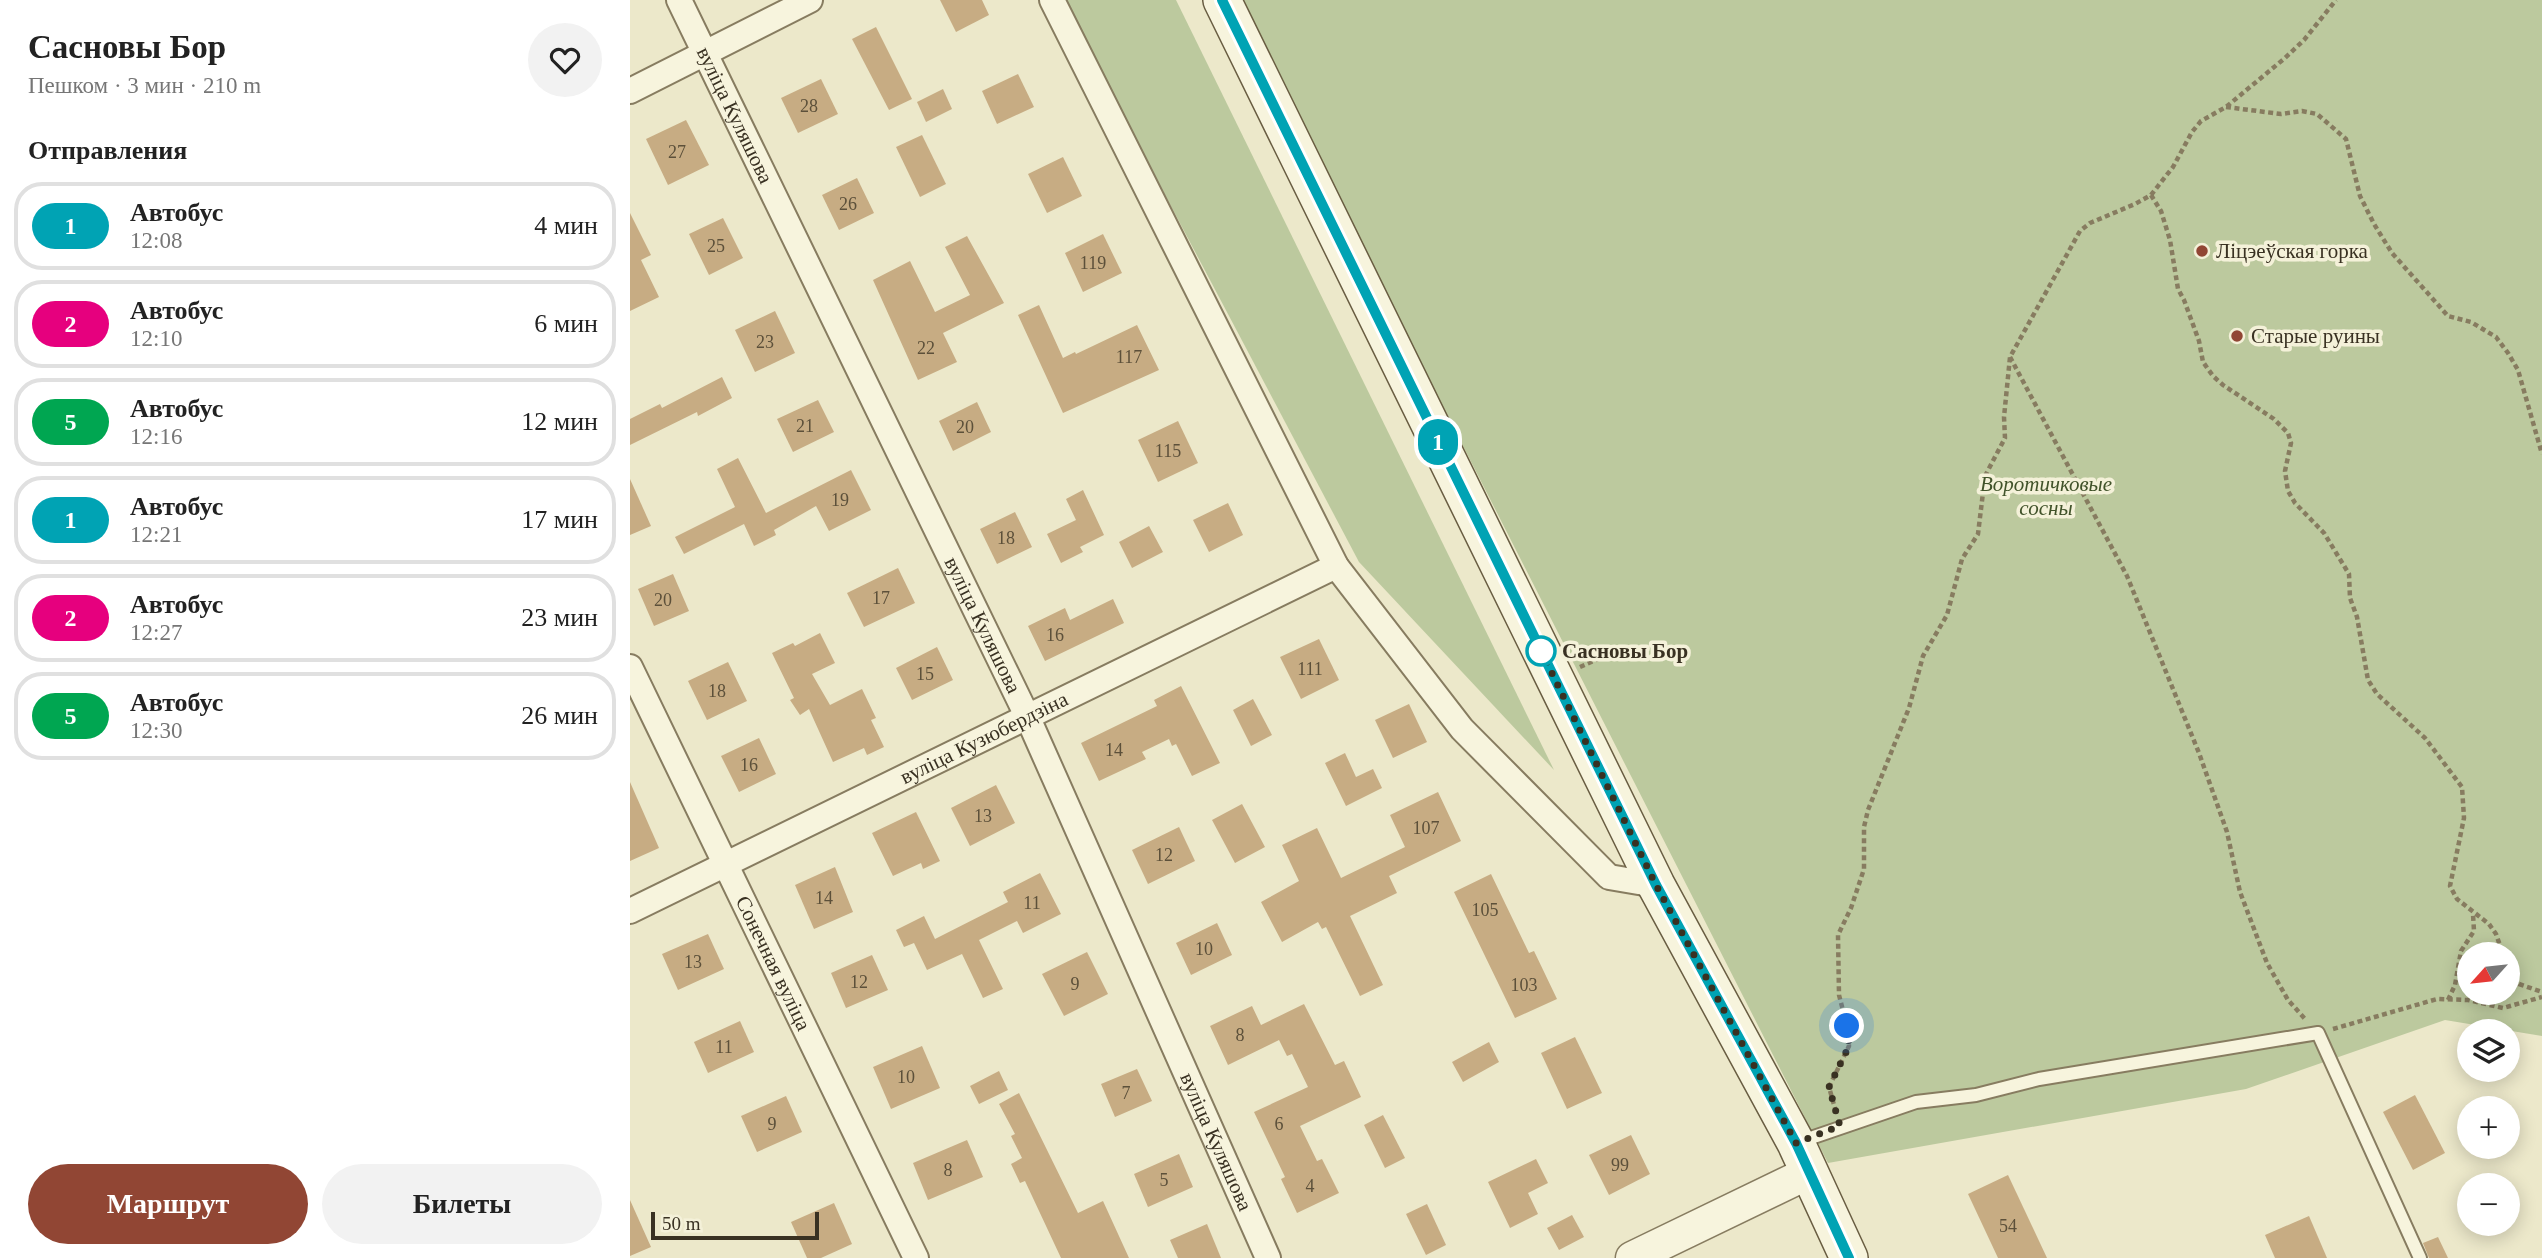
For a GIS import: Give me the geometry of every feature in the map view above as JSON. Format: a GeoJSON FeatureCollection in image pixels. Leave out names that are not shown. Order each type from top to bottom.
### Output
{"type":"FeatureCollection","features":[{"type":"Feature","properties":{"kind":"main road"},"geometry":{"type":"LineString","coordinates":[[1222,0],[1656,885],[1803,1158],[1849,1258]]}},
{"type":"Feature","properties":{"kind":"street","name":"вуліца Куляшова"},"geometry":{"type":"LineString","coordinates":[[679,0],[1028,718],[1268,1258]]}},
{"type":"Feature","properties":{"kind":"street"},"geometry":{"type":"LineString","coordinates":[[630,91],[810,0]]}},
{"type":"Feature","properties":{"kind":"street"},"geometry":{"type":"LineString","coordinates":[[1052,0],[1336,566],[1462,729],[1609,877],[1656,885]]}},
{"type":"Feature","properties":{"kind":"street","name":"вуліца Кузюбердзіна"},"geometry":{"type":"LineString","coordinates":[[630,911],[1336,566]]}},
{"type":"Feature","properties":{"kind":"street","name":"Сонечная вуліца"},"geometry":{"type":"LineString","coordinates":[[630,667],[916,1258]]}},
{"type":"Feature","properties":{"kind":"street"},"geometry":{"type":"LineString","coordinates":[[1632,1258],[1803,1158]]}},
{"type":"Feature","properties":{"kind":"lane"},"geometry":{"type":"LineString","coordinates":[[1803,1158],[1840,1126],[1916,1102],[1976,1095],[2039,1079],[2318,1033],[2420,1258]]}},
{"type":"Feature","properties":{"kind":"path"},"geometry":{"type":"LineString","coordinates":[[1840,1126],[1829,1087],[1849,1046],[1839,995],[1838,935],[1851,908],[1864,869],[1864,827],[1868,810],[1909,708],[1923,656],[1947,615],[1962,559],[1978,534],[1985,476],[2006,438],[2004,418],[2010,357],[2080,231],[2090,223],[2151,195],[2173,167],[2192,132],[2202,121],[2226,107],[2304,40],[2336,0]]}},
{"type":"Feature","properties":{"kind":"path"},"geometry":{"type":"LineString","coordinates":[[2226,107],[2281,114],[2302,111],[2317,114],[2346,139],[2360,196],[2392,253],[2448,316],[2470,322],[2496,337],[2508,353],[2518,370],[2542,454]]}},
{"type":"Feature","properties":{"kind":"path"},"geometry":{"type":"LineString","coordinates":[[2151,195],[2161,211],[2170,240],[2178,289],[2199,341],[2203,362],[2223,385],[2274,419],[2288,432],[2291,443],[2285,471],[2288,491],[2295,503],[2324,533],[2349,574],[2350,598],[2357,617],[2368,680],[2377,694],[2425,737],[2462,787],[2464,818],[2450,886],[2457,899],[2489,924],[2499,942]]}},
{"type":"Feature","properties":{"kind":"path"},"geometry":{"type":"LineString","coordinates":[[2010,357],[2127,576],[2199,753],[2227,832],[2240,892],[2267,963],[2288,1000],[2318,1033],[2437,999],[2468,1000],[2503,1008],[2542,994]]}},
{"type":"Feature","properties":{"kind":"path"},"geometry":{"type":"LineString","coordinates":[[1554,678],[1625,648]]}},
{"type":"Feature","properties":{"kind":"path"},"geometry":{"type":"LineString","coordinates":[[2448,1000],[2455,985],[2461,951],[2474,931],[2473,914]]}},
{"type":"Feature","properties":{"kind":"path"},"geometry":{"type":"LineString","coordinates":[[2520,984],[2542,994]]}},
{"type":"Feature","properties":{"kind":"green space"},"geometry":{"type":"Polygon","coordinates":[[[1062,0],[1176,0],[1554,770],[1359,562],[1062,0]]]}},
{"type":"Feature","properties":{"kind":"green space","name":"Воротичковые сосны"},"geometry":{"type":"Polygon","coordinates":[[[1236,0],[2542,0],[2542,1036],[2520,1032],[2520,1019],[2457,1019],[2457,1022],[2445,1020],[2246,1089],[1828,1163],[1236,0]]]}},
{"type":"Feature","properties":{"kind":"building"},"geometry":{"type":"Polygon","coordinates":[[[940,0],[982,0],[989,15],[956,32],[940,0]]]}},
{"type":"Feature","properties":{"kind":"building"},"geometry":{"type":"Polygon","coordinates":[[[876,27],[912,99],[889,110],[852,39],[876,27]]]}},
{"type":"Feature","properties":{"kind":"building"},"geometry":{"type":"Polygon","coordinates":[[[1018,74],[1034,107],[997,124],[982,91],[1018,74]]]}},
{"type":"Feature","properties":{"kind":"building"},"geometry":{"type":"Polygon","coordinates":[[[821,79],[838,114],[798,133],[781,98],[821,79]]]}},
{"type":"Feature","properties":{"kind":"building"},"geometry":{"type":"Polygon","coordinates":[[[943,89],[952,109],[926,122],[917,102],[943,89]]]}},
{"type":"Feature","properties":{"kind":"building"},"geometry":{"type":"Polygon","coordinates":[[[686,120],[709,165],[668,185],[646,139],[686,120]]]}},
{"type":"Feature","properties":{"kind":"building"},"geometry":{"type":"Polygon","coordinates":[[[922,135],[946,184],[920,197],[896,147],[922,135]]]}},
{"type":"Feature","properties":{"kind":"building"},"geometry":{"type":"Polygon","coordinates":[[[1063,157],[1082,196],[1047,213],[1028,174],[1063,157]]]}},
{"type":"Feature","properties":{"kind":"building"},"geometry":{"type":"Polygon","coordinates":[[[857,178],[874,213],[839,230],[822,195],[857,178]]]}},
{"type":"Feature","properties":{"kind":"building"},"geometry":{"type":"Polygon","coordinates":[[[630,213],[651,255],[641,260],[659,297],[630,311],[630,213]]]}},
{"type":"Feature","properties":{"kind":"building"},"geometry":{"type":"Polygon","coordinates":[[[723,218],[743,258],[709,275],[689,234],[723,218]]]}},
{"type":"Feature","properties":{"kind":"building"},"geometry":{"type":"Polygon","coordinates":[[[1103,234],[1122,273],[1083,292],[1065,253],[1103,234]]]}},
{"type":"Feature","properties":{"kind":"building"},"geometry":{"type":"Polygon","coordinates":[[[967,236],[1004,303],[943,333],[957,362],[918,380],[873,280],[910,261],[935,312],[970,295],[945,247],[967,236]]]}},
{"type":"Feature","properties":{"kind":"building"},"geometry":{"type":"Polygon","coordinates":[[[1039,305],[1063,358],[1137,325],[1159,370],[1063,413],[1018,315],[1039,305]]]}},
{"type":"Feature","properties":{"kind":"building"},"geometry":{"type":"Polygon","coordinates":[[[775,311],[795,353],[755,372],[735,330],[775,311]]]}},
{"type":"Feature","properties":{"kind":"building"},"geometry":{"type":"Polygon","coordinates":[[[722,377],[732,398],[698,416],[697,412],[630,445],[630,419],[660,404],[662,408],[722,377]]]}},
{"type":"Feature","properties":{"kind":"building"},"geometry":{"type":"Polygon","coordinates":[[[818,400],[834,432],[793,452],[777,419],[818,400]]]}},
{"type":"Feature","properties":{"kind":"building"},"geometry":{"type":"Polygon","coordinates":[[[977,402],[991,432],[953,451],[939,421],[977,402]]]}},
{"type":"Feature","properties":{"kind":"building"},"geometry":{"type":"Polygon","coordinates":[[[1178,421],[1198,463],[1158,482],[1138,440],[1178,421]]]}},
{"type":"Feature","properties":{"kind":"building"},"geometry":{"type":"Polygon","coordinates":[[[738,458],[766,513],[851,470],[871,510],[829,531],[816,506],[774,530],[776,535],[754,546],[744,524],[684,554],[675,537],[735,507],[717,469],[738,458]]]}},
{"type":"Feature","properties":{"kind":"building"},"geometry":{"type":"Polygon","coordinates":[[[630,479],[651,526],[630,535],[630,479]]]}},
{"type":"Feature","properties":{"kind":"building"},"geometry":{"type":"Polygon","coordinates":[[[1083,490],[1104,535],[1080,547],[1083,552],[1061,563],[1047,534],[1076,520],[1066,499],[1083,490]]]}},
{"type":"Feature","properties":{"kind":"building"},"geometry":{"type":"Polygon","coordinates":[[[1228,503],[1243,535],[1209,552],[1193,520],[1228,503]]]}},
{"type":"Feature","properties":{"kind":"building"},"geometry":{"type":"Polygon","coordinates":[[[1015,512],[1032,547],[997,564],[980,529],[1015,512]]]}},
{"type":"Feature","properties":{"kind":"building"},"geometry":{"type":"Polygon","coordinates":[[[1149,526],[1163,552],[1132,568],[1119,542],[1149,526]]]}},
{"type":"Feature","properties":{"kind":"building"},"geometry":{"type":"Polygon","coordinates":[[[898,568],[915,603],[864,627],[847,593],[898,568]]]}},
{"type":"Feature","properties":{"kind":"building"},"geometry":{"type":"Polygon","coordinates":[[[673,574],[689,611],[654,626],[638,589],[673,574]]]}},
{"type":"Feature","properties":{"kind":"building"},"geometry":{"type":"Polygon","coordinates":[[[1113,599],[1124,623],[1045,661],[1028,626],[1065,608],[1070,620],[1113,599]]]}},
{"type":"Feature","properties":{"kind":"building"},"geometry":{"type":"Polygon","coordinates":[[[820,633],[835,663],[812,674],[830,705],[862,689],[876,718],[871,720],[884,747],[867,755],[864,748],[833,762],[809,709],[800,715],[790,700],[794,698],[772,653],[793,643],[795,646],[820,633]]]}},
{"type":"Feature","properties":{"kind":"building"},"geometry":{"type":"Polygon","coordinates":[[[1319,639],[1339,680],[1301,699],[1280,657],[1319,639]]]}},
{"type":"Feature","properties":{"kind":"building"},"geometry":{"type":"Polygon","coordinates":[[[937,647],[953,680],[912,700],[896,668],[937,647]]]}},
{"type":"Feature","properties":{"kind":"building"},"geometry":{"type":"Polygon","coordinates":[[[728,662],[747,701],[707,720],[688,681],[728,662]]]}},
{"type":"Feature","properties":{"kind":"building"},"geometry":{"type":"Polygon","coordinates":[[[1181,686],[1220,763],[1192,776],[1176,744],[1172,746],[1169,739],[1142,752],[1146,759],[1099,781],[1081,743],[1157,706],[1154,700],[1181,686]]]}},
{"type":"Feature","properties":{"kind":"building"},"geometry":{"type":"Polygon","coordinates":[[[1253,699],[1272,735],[1251,746],[1233,710],[1253,699]]]}},
{"type":"Feature","properties":{"kind":"building"},"geometry":{"type":"Polygon","coordinates":[[[1409,704],[1427,742],[1393,758],[1375,720],[1409,704]]]}},
{"type":"Feature","properties":{"kind":"building"},"geometry":{"type":"Polygon","coordinates":[[[759,738],[776,774],[739,792],[721,756],[759,738]]]}},
{"type":"Feature","properties":{"kind":"building"},"geometry":{"type":"Polygon","coordinates":[[[1345,753],[1356,777],[1373,769],[1382,788],[1346,806],[1325,763],[1345,753]]]}},
{"type":"Feature","properties":{"kind":"building"},"geometry":{"type":"Polygon","coordinates":[[[630,782],[659,848],[630,861],[630,782]]]}},
{"type":"Feature","properties":{"kind":"building"},"geometry":{"type":"Polygon","coordinates":[[[996,785],[1015,823],[970,846],[951,808],[996,785]]]}},
{"type":"Feature","properties":{"kind":"building"},"geometry":{"type":"Polygon","coordinates":[[[1438,792],[1461,841],[1389,876],[1397,893],[1350,916],[1383,985],[1360,996],[1326,927],[1322,929],[1318,922],[1282,942],[1261,902],[1299,881],[1282,845],[1317,828],[1341,878],[1405,847],[1390,815],[1438,792]]]}},
{"type":"Feature","properties":{"kind":"building"},"geometry":{"type":"Polygon","coordinates":[[[1242,804],[1265,847],[1235,863],[1212,820],[1242,804]]]}},
{"type":"Feature","properties":{"kind":"building"},"geometry":{"type":"Polygon","coordinates":[[[916,812],[940,861],[923,869],[921,863],[893,876],[872,833],[916,812]]]}},
{"type":"Feature","properties":{"kind":"building"},"geometry":{"type":"Polygon","coordinates":[[[1179,827],[1195,861],[1148,884],[1132,850],[1179,827]]]}},
{"type":"Feature","properties":{"kind":"building"},"geometry":{"type":"Polygon","coordinates":[[[835,867],[853,912],[814,929],[795,885],[835,867]]]}},
{"type":"Feature","properties":{"kind":"building"},"geometry":{"type":"Polygon","coordinates":[[[1040,873],[1061,914],[1023,933],[1017,921],[979,940],[1003,989],[983,998],[962,954],[927,970],[914,943],[904,947],[896,930],[924,916],[935,939],[1008,902],[1003,892],[1040,873]]]}},
{"type":"Feature","properties":{"kind":"building"},"geometry":{"type":"Polygon","coordinates":[[[1491,874],[1529,953],[1534,951],[1557,999],[1515,1018],[1454,892],[1491,874]]]}},
{"type":"Feature","properties":{"kind":"building"},"geometry":{"type":"Polygon","coordinates":[[[1217,923],[1232,955],[1191,975],[1176,943],[1217,923]]]}},
{"type":"Feature","properties":{"kind":"building"},"geometry":{"type":"Polygon","coordinates":[[[708,934],[724,969],[678,990],[662,954],[708,934]]]}},
{"type":"Feature","properties":{"kind":"building"},"geometry":{"type":"Polygon","coordinates":[[[1087,952],[1108,994],[1064,1016],[1042,974],[1087,952]]]}},
{"type":"Feature","properties":{"kind":"building"},"geometry":{"type":"Polygon","coordinates":[[[872,955],[888,990],[846,1008],[831,973],[872,955]]]}},
{"type":"Feature","properties":{"kind":"building"},"geometry":{"type":"Polygon","coordinates":[[[1304,1004],[1335,1065],[1344,1061],[1361,1097],[1300,1126],[1317,1161],[1322,1159],[1339,1193],[1297,1213],[1281,1179],[1285,1177],[1254,1112],[1308,1087],[1292,1054],[1287,1056],[1279,1040],[1228,1065],[1210,1026],[1252,1006],[1261,1025],[1304,1004]]]}},
{"type":"Feature","properties":{"kind":"building"},"geometry":{"type":"Polygon","coordinates":[[[740,1021],[754,1052],[708,1073],[694,1042],[740,1021]]]}},
{"type":"Feature","properties":{"kind":"building"},"geometry":{"type":"Polygon","coordinates":[[[1575,1037],[1602,1093],[1567,1109],[1541,1053],[1575,1037]]]}},
{"type":"Feature","properties":{"kind":"building"},"geometry":{"type":"Polygon","coordinates":[[[1489,1042],[1499,1062],[1463,1082],[1452,1062],[1489,1042]]]}},
{"type":"Feature","properties":{"kind":"building"},"geometry":{"type":"Polygon","coordinates":[[[922,1046],[940,1088],[891,1109],[873,1067],[922,1046]]]}},
{"type":"Feature","properties":{"kind":"building"},"geometry":{"type":"Polygon","coordinates":[[[1137,1069],[1152,1101],[1115,1117],[1101,1084],[1137,1069]]]}},
{"type":"Feature","properties":{"kind":"building"},"geometry":{"type":"Polygon","coordinates":[[[999,1071],[1008,1090],[979,1104],[970,1086],[999,1071]]]}},
{"type":"Feature","properties":{"kind":"building"},"geometry":{"type":"Polygon","coordinates":[[[1019,1093],[1078,1213],[1103,1201],[1129,1258],[1061,1258],[1025,1181],[1020,1183],[1011,1164],[1022,1158],[1011,1136],[1015,1134],[999,1104],[1019,1093]]]}},
{"type":"Feature","properties":{"kind":"building"},"geometry":{"type":"Polygon","coordinates":[[[2415,1095],[2445,1153],[2413,1170],[2383,1112],[2415,1095]]]}},
{"type":"Feature","properties":{"kind":"building"},"geometry":{"type":"Polygon","coordinates":[[[786,1096],[802,1132],[757,1152],[741,1116],[786,1096]]]}},
{"type":"Feature","properties":{"kind":"building"},"geometry":{"type":"Polygon","coordinates":[[[1383,1115],[1405,1158],[1385,1168],[1364,1125],[1383,1115]]]}},
{"type":"Feature","properties":{"kind":"building"},"geometry":{"type":"Polygon","coordinates":[[[1631,1135],[1650,1174],[1609,1195],[1589,1155],[1631,1135]]]}},
{"type":"Feature","properties":{"kind":"building"},"geometry":{"type":"Polygon","coordinates":[[[967,1140],[983,1177],[928,1200],[913,1163],[967,1140]]]}},
{"type":"Feature","properties":{"kind":"building"},"geometry":{"type":"Polygon","coordinates":[[[1179,1154],[1193,1187],[1148,1207],[1134,1174],[1179,1154]]]}},
{"type":"Feature","properties":{"kind":"building"},"geometry":{"type":"Polygon","coordinates":[[[1536,1159],[1548,1183],[1528,1193],[1538,1214],[1510,1228],[1488,1182],[1536,1159]]]}},
{"type":"Feature","properties":{"kind":"building"},"geometry":{"type":"Polygon","coordinates":[[[2008,1175],[2047,1258],[1998,1258],[1968,1194],[2008,1175]]]}},
{"type":"Feature","properties":{"kind":"building"},"geometry":{"type":"Polygon","coordinates":[[[630,1200],[651,1247],[630,1256],[630,1200]]]}},
{"type":"Feature","properties":{"kind":"building"},"geometry":{"type":"Polygon","coordinates":[[[834,1203],[852,1244],[821,1258],[807,1258],[791,1222],[834,1203]]]}},
{"type":"Feature","properties":{"kind":"building"},"geometry":{"type":"Polygon","coordinates":[[[1427,1204],[1446,1245],[1426,1255],[1406,1214],[1427,1204]]]}},
{"type":"Feature","properties":{"kind":"building"},"geometry":{"type":"Polygon","coordinates":[[[1572,1215],[1584,1237],[1559,1250],[1547,1228],[1572,1215]]]}},
{"type":"Feature","properties":{"kind":"building"},"geometry":{"type":"Polygon","coordinates":[[[2309,1216],[2327,1258],[2275,1258],[2265,1235],[2309,1216]]]}},
{"type":"Feature","properties":{"kind":"building"},"geometry":{"type":"Polygon","coordinates":[[[1207,1224],[1221,1258],[1178,1258],[1170,1240],[1207,1224]]]}},
{"type":"Feature","properties":{"kind":"building"},"geometry":{"type":"Polygon","coordinates":[[[2438,1237],[2448,1258],[2429,1258],[2423,1243],[2438,1237]]]}},
{"type":"Feature","properties":{"kind":"bus line","name":"1"},"geometry":{"type":"LineString","coordinates":[[1222,0],[1656,885],[1796,1143],[1849,1258]]}},
{"type":"Feature","properties":{"kind":"place","name":"Ліцэеўская горка"},"geometry":{"type":"Point","coordinates":[2202,251]}},
{"type":"Feature","properties":{"kind":"place","name":"Старые руины"},"geometry":{"type":"Point","coordinates":[2237,336]}},
{"type":"Feature","properties":{"kind":"place","name":"Сасновы Бор"},"geometry":{"type":"Point","coordinates":[1541,651]}},
{"type":"Feature","properties":{"kind":"route"},"geometry":{"type":"LineString","coordinates":[[1541,651],[1656,885],[1796,1143],[1840,1126],[1829,1087],[1849,1046],[1847,1026]]}}]}
